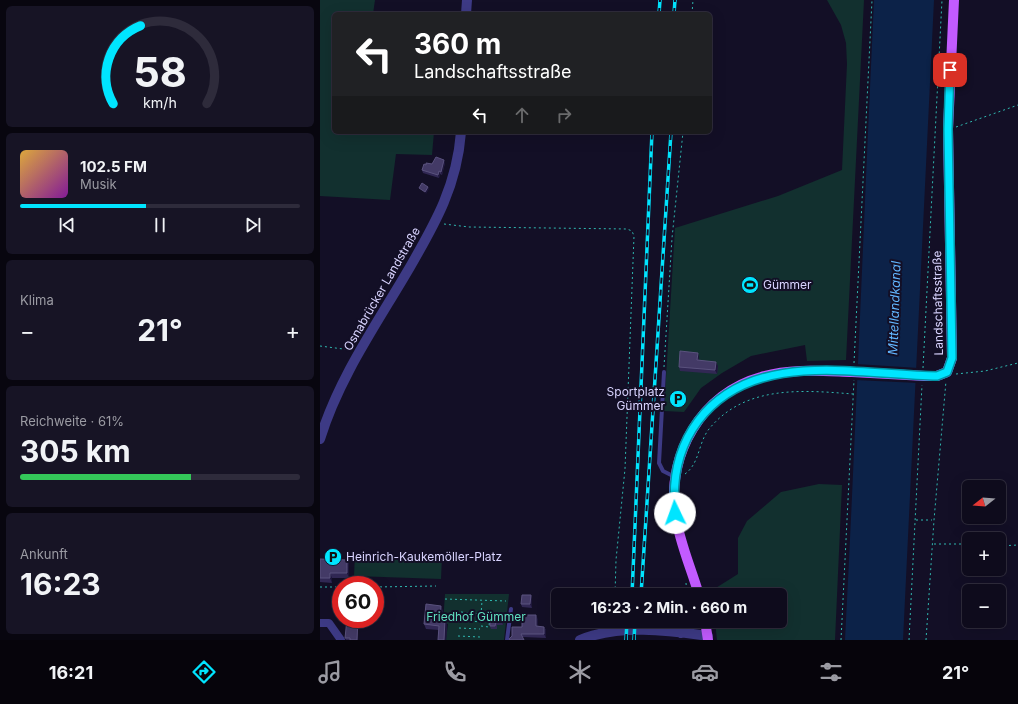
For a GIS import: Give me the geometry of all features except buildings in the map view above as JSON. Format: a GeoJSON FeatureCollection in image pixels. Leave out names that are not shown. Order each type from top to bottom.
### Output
{"type":"FeatureCollection","features":[{"type":"Feature","properties":{"kind":"main road","name":"Landschaftsstraße"},"geometry":{"type":"LineString","coordinates":[[695,588],[689,577],[678,530],[675,513],[675,476],[680,454],[694,426],[704,413],[729,392],[761,377],[779,373],[814,371],[937,376],[947,372],[952,358],[948,129],[954,0]]}},
{"type":"Feature","properties":{"kind":"main road"},"geometry":{"type":"LineString","coordinates":[[706,628],[708,638]]}},
{"type":"Feature","properties":{"kind":"street"},"geometry":{"type":"LineString","coordinates":[[466,12],[467,0]]}},
{"type":"Feature","properties":{"kind":"street","name":"Osnabrücker Landstraße"},"geometry":{"type":"LineString","coordinates":[[320,439],[336,400],[359,354],[436,222],[448,195],[460,151],[461,134]]}},
{"type":"Feature","properties":{"kind":"street"},"geometry":{"type":"LineString","coordinates":[[689,577],[692,588]]}},
{"type":"Feature","properties":{"kind":"street"},"geometry":{"type":"LineString","coordinates":[[320,623],[329,624],[341,640]]}},
{"type":"Feature","properties":{"kind":"street"},"geometry":{"type":"LineString","coordinates":[[681,633],[684,628]]}},
{"type":"Feature","properties":{"kind":"street"},"geometry":{"type":"LineString","coordinates":[[580,640],[612,630],[681,633],[708,638]]}},
{"type":"Feature","properties":{"kind":"lane"},"geometry":{"type":"LineString","coordinates":[[664,372],[659,463],[662,471],[675,476]]}},
{"type":"Feature","properties":{"kind":"lane"},"geometry":{"type":"LineString","coordinates":[[507,640],[510,609]]}},
{"type":"Feature","properties":{"kind":"path"},"geometry":{"type":"LineString","coordinates":[[692,12],[693,0]]}},
{"type":"Feature","properties":{"kind":"path"},"geometry":{"type":"LineString","coordinates":[[841,640],[872,0]]}},
{"type":"Feature","properties":{"kind":"path"},"geometry":{"type":"LineString","coordinates":[[909,640],[942,0]]}},
{"type":"Feature","properties":{"kind":"path"},"geometry":{"type":"LineString","coordinates":[[948,129],[1018,105]]}},
{"type":"Feature","properties":{"kind":"path"},"geometry":{"type":"LineString","coordinates":[[664,372],[672,238],[683,134]]}},
{"type":"Feature","properties":{"kind":"path"},"geometry":{"type":"LineString","coordinates":[[436,222],[469,227],[627,229],[632,231],[634,236],[625,469],[616,560],[615,588]]}},
{"type":"Feature","properties":{"kind":"path"},"geometry":{"type":"LineString","coordinates":[[320,346],[336,347],[359,354]]}},
{"type":"Feature","properties":{"kind":"path"},"geometry":{"type":"LineString","coordinates":[[926,640],[932,544],[947,372],[960,375],[985,372],[1018,363]]}},
{"type":"Feature","properties":{"kind":"path"},"geometry":{"type":"LineString","coordinates":[[675,476],[685,475],[693,468],[708,430],[718,419],[741,403],[773,393],[806,390],[853,394]]}},
{"type":"Feature","properties":{"kind":"path"},"geometry":{"type":"LineString","coordinates":[[915,520],[934,520]]}},
{"type":"Feature","properties":{"kind":"path"},"geometry":{"type":"LineString","coordinates":[[932,544],[962,544]]}},
{"type":"Feature","properties":{"kind":"path"},"geometry":{"type":"LineString","coordinates":[[1006,546],[1018,545]]}},
{"type":"Feature","properties":{"kind":"path"},"geometry":{"type":"LineString","coordinates":[[688,588],[689,577]]}},
{"type":"Feature","properties":{"kind":"path"},"geometry":{"type":"LineString","coordinates":[[384,587],[436,586]]}},
{"type":"Feature","properties":{"kind":"path"},"geometry":{"type":"LineString","coordinates":[[320,587],[332,587]]}},
{"type":"Feature","properties":{"kind":"path"},"geometry":{"type":"LineString","coordinates":[[445,599],[506,601]]}},
{"type":"Feature","properties":{"kind":"path"},"geometry":{"type":"LineString","coordinates":[[461,612],[481,614],[482,600]]}},
{"type":"Feature","properties":{"kind":"path"},"geometry":{"type":"LineString","coordinates":[[480,626],[489,627],[490,615]]}},
{"type":"Feature","properties":{"kind":"path"},"geometry":{"type":"LineString","coordinates":[[460,620],[481,622]]}},
{"type":"Feature","properties":{"kind":"path"},"geometry":{"type":"LineString","coordinates":[[459,628],[480,630]]}},
{"type":"Feature","properties":{"kind":"path"},"geometry":{"type":"LineString","coordinates":[[458,636],[480,637]]}},
{"type":"Feature","properties":{"kind":"green space"},"geometry":{"type":"Polygon","coordinates":[[[320,0],[375,0],[373,12],[332,12],[332,134],[434,134],[432,155],[396,154],[390,200],[320,196],[320,0]]]}},
{"type":"Feature","properties":{"kind":"green space","name":"Gümmer"},"geometry":{"type":"Polygon","coordinates":[[[827,0],[864,0],[846,360],[807,361],[805,345],[751,356],[722,373],[701,388],[684,412],[664,411],[675,228],[778,196],[842,170],[847,64],[846,43],[841,25],[827,0]]]}},
{"type":"Feature","properties":{"kind":"green space"},"geometry":{"type":"Polygon","coordinates":[[[819,484],[842,485],[835,640],[717,640],[716,628],[787,628],[787,588],[716,588],[738,574],[738,538],[747,521],[781,492],[819,484]]]}},
{"type":"Feature","properties":{"kind":"green space"},"geometry":{"type":"Polygon","coordinates":[[[355,554],[442,556],[441,579],[354,576],[355,554]]]}},
{"type":"Feature","properties":{"kind":"green space","name":"Friedhof Gümmer"},"geometry":{"type":"Polygon","coordinates":[[[445,594],[509,594],[504,640],[446,640],[448,624],[443,623],[445,594]]]}},
{"type":"Feature","properties":{"kind":"water","name":"Mittellandkanal"},"geometry":{"type":"Polygon","coordinates":[[[874,0],[934,0],[903,640],[845,640],[853,480],[874,0]]]}},
{"type":"Feature","properties":{"kind":"pier"},"geometry":{"type":"Polygon","coordinates":[[[856,364],[919,368],[918,383],[855,380],[856,364]]]}},
{"type":"Feature","properties":{"kind":"railway"},"geometry":{"type":"LineString","coordinates":[[659,12],[660,0]]}},
{"type":"Feature","properties":{"kind":"railway"},"geometry":{"type":"LineString","coordinates":[[674,12],[675,0]]}},
{"type":"Feature","properties":{"kind":"railway"},"geometry":{"type":"LineString","coordinates":[[632,588],[652,134]]}},
{"type":"Feature","properties":{"kind":"railway"},"geometry":{"type":"LineString","coordinates":[[641,588],[671,134]]}},
{"type":"Feature","properties":{"kind":"railway"},"geometry":{"type":"LineString","coordinates":[[626,640],[627,628]]}},
{"type":"Feature","properties":{"kind":"railway"},"geometry":{"type":"LineString","coordinates":[[634,640],[635,628]]}},
{"type":"Feature","properties":{"kind":"place","name":"Gümmer"},"geometry":{"type":"Point","coordinates":[750,285]}},
{"type":"Feature","properties":{"kind":"place","name":"Sportplatz Gümmer"},"geometry":{"type":"Point","coordinates":[678,399]}},
{"type":"Feature","properties":{"kind":"place","name":"Heinrich-Kaukemöller-Platz"},"geometry":{"type":"Point","coordinates":[333,557]}},
{"type":"Feature","properties":{"kind":"route"},"geometry":{"type":"LineString","coordinates":[[675,513],[675,474],[680,454],[687,437],[704,413],[715,402],[744,383],[761,377],[797,371],[937,376],[947,372],[951,366],[948,129],[950,70]]}}]}
